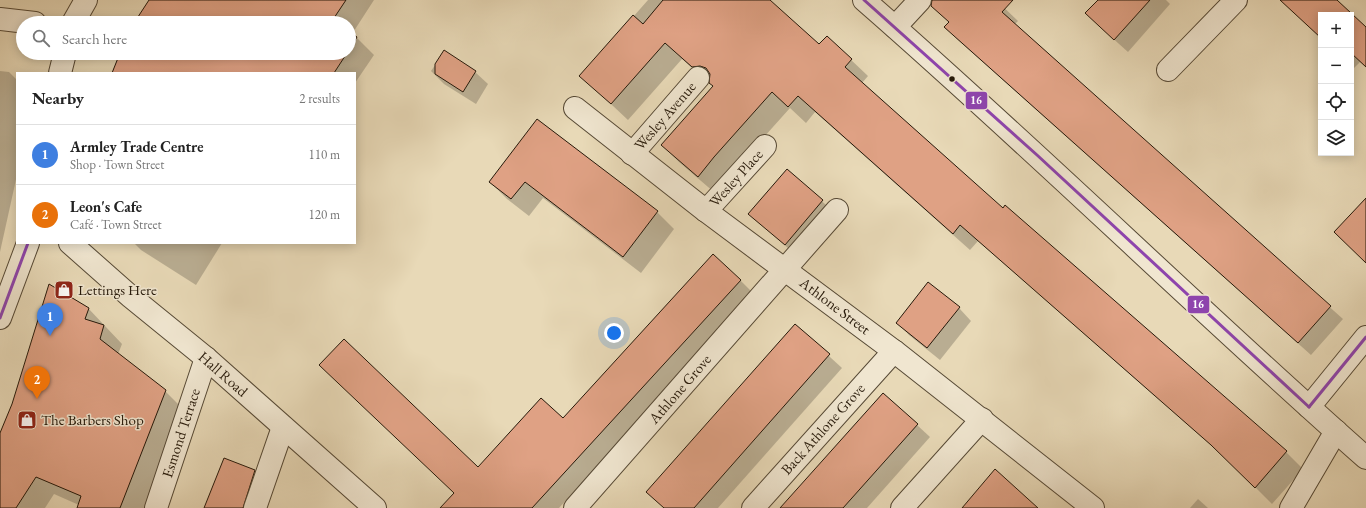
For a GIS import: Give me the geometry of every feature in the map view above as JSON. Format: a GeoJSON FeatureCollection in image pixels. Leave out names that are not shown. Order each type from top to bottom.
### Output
{"type":"FeatureCollection","features":[{"type":"Feature","properties":{"kind":"street"},"geometry":{"type":"LineString","coordinates":[[77,16],[86,0]]}},
{"type":"Feature","properties":{"kind":"street"},"geometry":{"type":"LineString","coordinates":[[864,0],[895,26],[1366,458]]}},
{"type":"Feature","properties":{"kind":"street"},"geometry":{"type":"LineString","coordinates":[[895,26],[920,0]]}},
{"type":"Feature","properties":{"kind":"street"},"geometry":{"type":"LineString","coordinates":[[1168,70],[1236,0]]}},
{"type":"Feature","properties":{"kind":"street"},"geometry":{"type":"LineString","coordinates":[[0,19],[16,21]]}},
{"type":"Feature","properties":{"kind":"street"},"geometry":{"type":"LineString","coordinates":[[60,72],[63,60]]}},
{"type":"Feature","properties":{"kind":"street","name":"Wesley Avenue"},"geometry":{"type":"LineString","coordinates":[[632,154],[698,78]]}},
{"type":"Feature","properties":{"kind":"street","name":"Athlone Street"},"geometry":{"type":"LineString","coordinates":[[575,108],[706,211],[786,269],[982,419],[1087,506]]}},
{"type":"Feature","properties":{"kind":"street","name":"Wesley Place"},"geometry":{"type":"LineString","coordinates":[[706,211],[765,146]]}},
{"type":"Feature","properties":{"kind":"street","name":"Athlone Grove"},"geometry":{"type":"LineString","coordinates":[[575,508],[837,210]]}},
{"type":"Feature","properties":{"kind":"street"},"geometry":{"type":"LineString","coordinates":[[0,318],[28,244]]}},
{"type":"Feature","properties":{"kind":"street","name":"Hall Road"},"geometry":{"type":"LineString","coordinates":[[71,244],[131,297],[206,358],[375,508]]}},
{"type":"Feature","properties":{"kind":"street"},"geometry":{"type":"LineString","coordinates":[[1309,407],[1366,337]]}},
{"type":"Feature","properties":{"kind":"street","name":"Back Athlone Grove"},"geometry":{"type":"LineString","coordinates":[[753,508],[894,351]]}},
{"type":"Feature","properties":{"kind":"street","name":"Esmond Terrace"},"geometry":{"type":"LineString","coordinates":[[156,508],[206,358]]}},
{"type":"Feature","properties":{"kind":"street"},"geometry":{"type":"LineString","coordinates":[[902,508],[982,419]]}},
{"type":"Feature","properties":{"kind":"street"},"geometry":{"type":"LineString","coordinates":[[255,508],[283,427]]}},
{"type":"Feature","properties":{"kind":"street"},"geometry":{"type":"LineString","coordinates":[[1291,508],[1336,431]]}},
{"type":"Feature","properties":{"kind":"building"},"geometry":{"type":"Polygon","coordinates":[[[149,0],[346,0],[335,16],[139,16],[149,0]]]}},
{"type":"Feature","properties":{"kind":"building"},"geometry":{"type":"Polygon","coordinates":[[[663,0],[770,0],[819,44],[827,36],[852,59],[845,67],[1003,208],[1005,205],[1287,451],[1255,488],[1211,445],[960,225],[953,234],[798,96],[788,107],[772,92],[698,177],[661,145],[713,86],[709,83],[710,74],[706,68],[700,66],[692,67],[665,43],[611,104],[579,76],[633,15],[643,24],[663,0]]]}},
{"type":"Feature","properties":{"kind":"building"},"geometry":{"type":"Polygon","coordinates":[[[932,0],[1013,0],[1002,12],[1331,306],[1298,343],[944,27],[949,22],[931,6],[932,0]]]}},
{"type":"Feature","properties":{"kind":"building"},"geometry":{"type":"Polygon","coordinates":[[[1098,0],[1150,0],[1114,40],[1085,13],[1098,0]]]}},
{"type":"Feature","properties":{"kind":"building"},"geometry":{"type":"Polygon","coordinates":[[[1280,0],[1337,0],[1350,12],[1318,12],[1318,35],[1280,0]]]}},
{"type":"Feature","properties":{"kind":"building"},"geometry":{"type":"Polygon","coordinates":[[[1354,16],[1366,27],[1366,67],[1354,56],[1354,16]]]}},
{"type":"Feature","properties":{"kind":"building"},"geometry":{"type":"Polygon","coordinates":[[[444,50],[476,71],[463,92],[435,74],[435,64],[444,50]]]}},
{"type":"Feature","properties":{"kind":"building"},"geometry":{"type":"Polygon","coordinates":[[[117,60],[342,60],[335,72],[112,72],[117,60]]]}},
{"type":"Feature","properties":{"kind":"building"},"geometry":{"type":"Polygon","coordinates":[[[537,119],[658,211],[623,257],[525,182],[511,199],[489,182],[537,119]]]}},
{"type":"Feature","properties":{"kind":"building"},"geometry":{"type":"Polygon","coordinates":[[[787,169],[823,200],[785,245],[748,214],[787,169]]]}},
{"type":"Feature","properties":{"kind":"building"},"geometry":{"type":"Polygon","coordinates":[[[1366,198],[1366,263],[1334,232],[1366,198]]]}},
{"type":"Feature","properties":{"kind":"building"},"geometry":{"type":"Polygon","coordinates":[[[713,254],[741,280],[532,508],[440,508],[454,493],[319,365],[344,339],[478,467],[541,398],[563,418],[713,254]]]}},
{"type":"Feature","properties":{"kind":"building"},"geometry":{"type":"Polygon","coordinates":[[[928,282],[960,307],[927,348],[896,323],[928,282]]]}},
{"type":"Feature","properties":{"kind":"building"},"geometry":{"type":"Polygon","coordinates":[[[49,284],[89,308],[85,319],[104,325],[100,339],[166,390],[120,508],[77,508],[81,496],[36,477],[16,508],[0,508],[0,433],[12,404],[49,284]]]}},
{"type":"Feature","properties":{"kind":"building"},"geometry":{"type":"Polygon","coordinates":[[[795,324],[830,354],[694,508],[664,508],[646,492],[795,324]]]}},
{"type":"Feature","properties":{"kind":"building"},"geometry":{"type":"Polygon","coordinates":[[[883,393],[918,424],[843,508],[780,508],[883,393]]]}},
{"type":"Feature","properties":{"kind":"building"},"geometry":{"type":"Polygon","coordinates":[[[224,458],[255,470],[243,508],[204,508],[224,458]]]}},
{"type":"Feature","properties":{"kind":"building"},"geometry":{"type":"Polygon","coordinates":[[[995,469],[1038,508],[962,508],[995,469]]]}},
{"type":"Feature","properties":{"kind":"transit line","name":"16"},"geometry":{"type":"LineString","coordinates":[[864,0],[1037,155],[1309,407]]}},
{"type":"Feature","properties":{"kind":"transit line","name":"16"},"geometry":{"type":"LineString","coordinates":[[0,318],[28,244]]}},
{"type":"Feature","properties":{"kind":"transit line","name":"16"},"geometry":{"type":"LineString","coordinates":[[1309,407],[1366,337]]}},
{"type":"Feature","properties":{"kind":"place","name":"Lettings Here"},"geometry":{"type":"Point","coordinates":[64,290]}},
{"type":"Feature","properties":{"kind":"place","name":"Armley Trade Centre"},"geometry":{"type":"Point","coordinates":[50,336]}},
{"type":"Feature","properties":{"kind":"place","name":"Leon's Cafe"},"geometry":{"type":"Point","coordinates":[37,399]}},
{"type":"Feature","properties":{"kind":"place","name":"The Barbers Shop"},"geometry":{"type":"Point","coordinates":[27,420]}}]}
